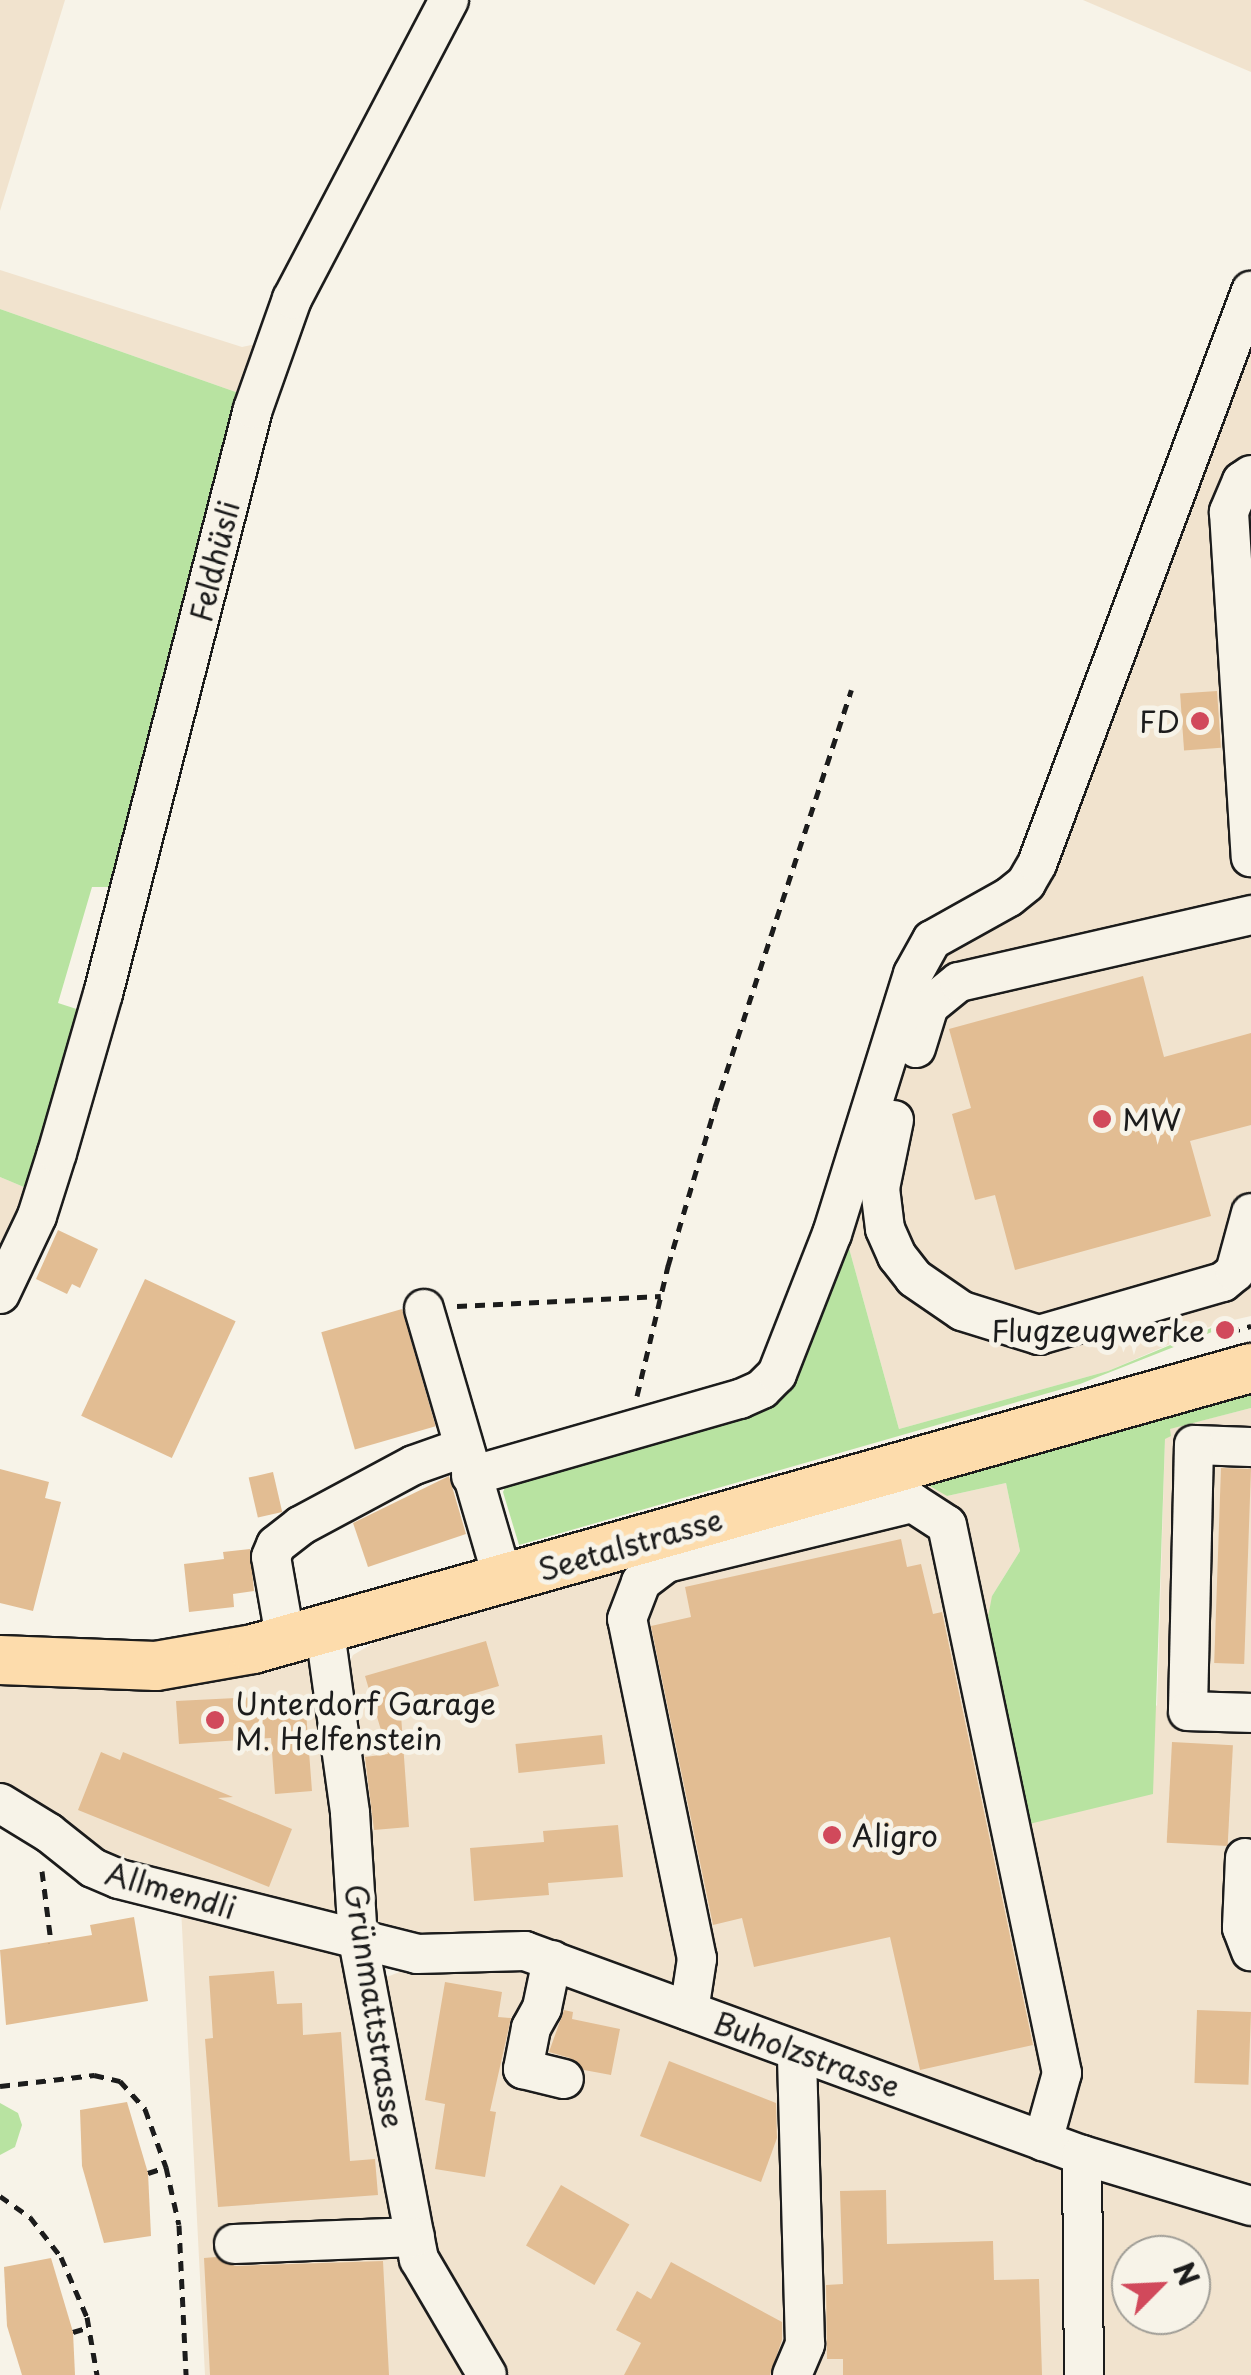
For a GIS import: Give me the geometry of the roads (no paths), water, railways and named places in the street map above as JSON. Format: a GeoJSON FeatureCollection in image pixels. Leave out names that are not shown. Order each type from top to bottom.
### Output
{"type":"FeatureCollection","features":[{"type":"Feature","properties":{"kind":"main road","name":"Seetalstrasse"},"geometry":{"type":"LineString","coordinates":[[0,1660],[156,1666],[306,1637],[1251,1368]]}},
{"type":"Feature","properties":{"kind":"street","name":"Feldhüsli"},"geometry":{"type":"LineString","coordinates":[[0,1294],[36,1216],[104,994],[254,409],[292,299],[449,0]]}},
{"type":"Feature","properties":{"kind":"street"},"geometry":{"type":"LineString","coordinates":[[466,1462],[740,1400],[762,1389],[777,1374],[832,1234],[917,964],[932,940],[1010,897],[1037,864],[1251,291]]}},
{"type":"Feature","properties":{"kind":"street"},"geometry":{"type":"LineString","coordinates":[[1251,476],[1242,482],[1229,512],[1251,856]]}},
{"type":"Feature","properties":{"kind":"street"},"geometry":{"type":"LineString","coordinates":[[1251,915],[959,982],[929,1006],[884,1151],[880,1188],[885,1229],[914,1278],[962,1311],[1039,1335],[1223,1282],[1235,1272],[1251,1213]]}},
{"type":"Feature","properties":{"kind":"street"},"geometry":{"type":"LineString","coordinates":[[424,1310],[502,1580]]}},
{"type":"Feature","properties":{"kind":"street"},"geometry":{"type":"LineString","coordinates":[[1251,1446],[1194,1445],[1188,1711],[1251,1713]]}},
{"type":"Feature","properties":{"kind":"street","name":"Grünmattstrasse"},"geometry":{"type":"LineString","coordinates":[[417,2248],[358,1940],[350,1813],[306,1637],[271,1557],[276,1544],[300,1526],[414,1466],[466,1462]]}},
{"type":"Feature","properties":{"kind":"street"},"geometry":{"type":"LineString","coordinates":[[689,2011],[698,1959],[628,1619],[641,1582],[666,1563],[913,1504],[948,1525],[1062,2074],[1043,2141]]}},
{"type":"Feature","properties":{"kind":"street","name":"Allmendli"},"geometry":{"type":"LineString","coordinates":[[0,1803],[49,1833],[93,1868],[119,1880],[358,1940]]}},
{"type":"Feature","properties":{"kind":"street"},"geometry":{"type":"LineString","coordinates":[[1244,1858],[1242,1928],[1251,1951]]}},
{"type":"Feature","properties":{"kind":"street","name":"Buholzstrasse"},"geometry":{"type":"LineString","coordinates":[[358,1940],[417,1954],[525,1951],[1082,2155],[1251,2206]]}},
{"type":"Feature","properties":{"kind":"street"},"geometry":{"type":"LineString","coordinates":[[552,1960],[542,2008],[530,2028],[524,2069],[564,2078]]}},
{"type":"Feature","properties":{"kind":"street"},"geometry":{"type":"LineString","coordinates":[[792,2375],[805,2344],[797,2051]]}},
{"type":"Feature","properties":{"kind":"street"},"geometry":{"type":"LineString","coordinates":[[1082,2155],[1084,2375]]}},
{"type":"Feature","properties":{"kind":"street"},"geometry":{"type":"LineString","coordinates":[[234,2244],[417,2248],[488,2375]]}},
{"type":"Feature","properties":{"kind":"place","name":"FD"},"geometry":{"type":"Point","coordinates":[1200,721]}},
{"type":"Feature","properties":{"kind":"place","name":"MW"},"geometry":{"type":"Point","coordinates":[1102,1119]}},
{"type":"Feature","properties":{"kind":"place","name":"Flugzeugwerke"},"geometry":{"type":"Point","coordinates":[1225,1330]}},
{"type":"Feature","properties":{"kind":"place","name":"Unterdorf Garage M. Helfenstein"},"geometry":{"type":"Point","coordinates":[215,1720]}},
{"type":"Feature","properties":{"kind":"place","name":"Aligro"},"geometry":{"type":"Point","coordinates":[832,1835]}}]}
